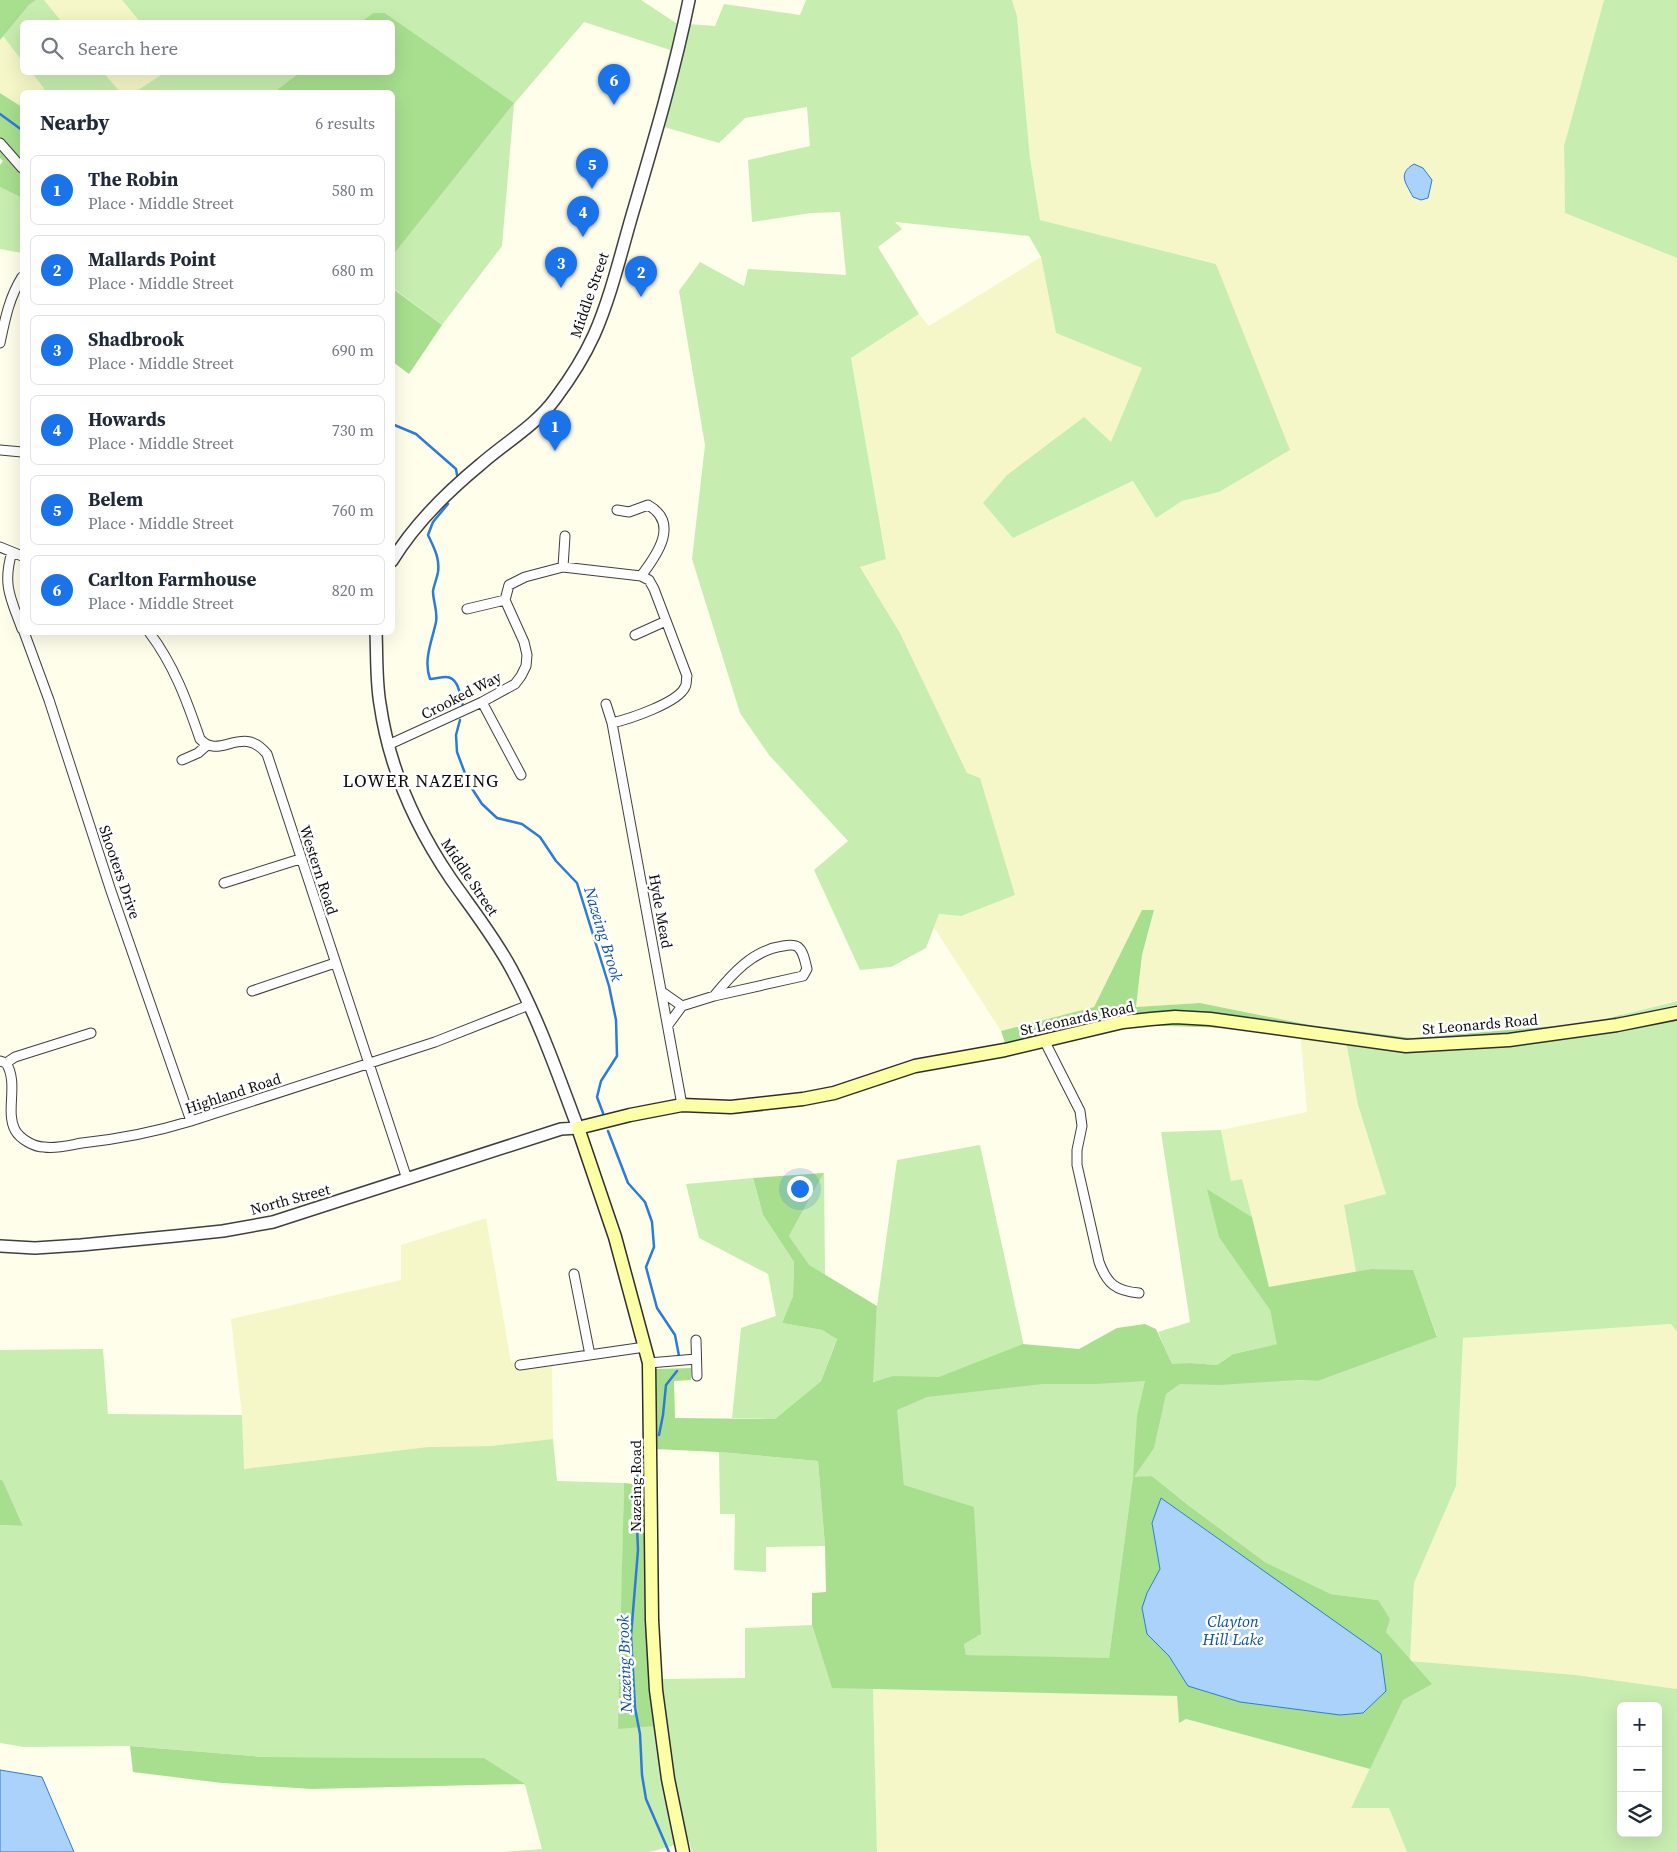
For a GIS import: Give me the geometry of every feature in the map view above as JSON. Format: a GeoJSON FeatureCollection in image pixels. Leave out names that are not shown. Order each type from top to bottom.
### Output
{"type":"FeatureCollection","features":[{"type":"Feature","properties":{"kind":"main road","name":"St Leonards Road"},"geometry":{"type":"LineString","coordinates":[[578,1128],[682,1105],[730,1107],[834,1093],[922,1065],[1046,1042],[1123,1022],[1175,1017],[1210,1019],[1287,1028],[1406,1046],[1509,1040],[1617,1025],[1677,1013]]}},
{"type":"Feature","properties":{"kind":"main road","name":"Nazeing Road"},"geometry":{"type":"LineString","coordinates":[[578,1128],[615,1237],[649,1362],[652,1620],[656,1690],[668,1779],[683,1852]]}},
{"type":"Feature","properties":{"kind":"street","name":"Middle Street"},"geometry":{"type":"LineString","coordinates":[[395,556],[430,510],[480,464],[513,438],[554,401],[580,362],[594,334],[605,304],[660,119],[689,0]]}},
{"type":"Feature","properties":{"kind":"street"},"geometry":{"type":"LineString","coordinates":[[0,143],[20,166]]}},
{"type":"Feature","properties":{"kind":"street"},"geometry":{"type":"LineString","coordinates":[[0,343],[8,304],[20,281]]}},
{"type":"Feature","properties":{"kind":"street"},"geometry":{"type":"LineString","coordinates":[[0,450],[20,452]]}},
{"type":"Feature","properties":{"kind":"street"},"geometry":{"type":"LineString","coordinates":[[617,510],[629,512],[648,505],[656,509],[663,521],[664,537],[658,553],[641,576]]}},
{"type":"Feature","properties":{"kind":"street"},"geometry":{"type":"LineString","coordinates":[[563,567],[565,536]]}},
{"type":"Feature","properties":{"kind":"street"},"geometry":{"type":"LineString","coordinates":[[0,546],[20,555]]}},
{"type":"Feature","properties":{"kind":"street"},"geometry":{"type":"LineString","coordinates":[[12,552],[7,578],[8,592],[20,624]]}},
{"type":"Feature","properties":{"kind":"street"},"geometry":{"type":"LineString","coordinates":[[466,609],[506,600],[509,585],[525,577],[563,567],[641,576],[649,580],[687,676],[685,688],[678,695],[646,713],[612,723]]}},
{"type":"Feature","properties":{"kind":"street","name":"Crooked Way"},"geometry":{"type":"LineString","coordinates":[[388,745],[482,702],[515,684],[522,676],[526,666],[527,655],[524,642],[506,600]]}},
{"type":"Feature","properties":{"kind":"street"},"geometry":{"type":"LineString","coordinates":[[636,635],[666,621]]}},
{"type":"Feature","properties":{"kind":"street","name":"Shooters Drive"},"geometry":{"type":"LineString","coordinates":[[25,635],[50,700],[111,891],[191,1121]]}},
{"type":"Feature","properties":{"kind":"street"},"geometry":{"type":"LineString","coordinates":[[151,635],[167,658],[176,676],[200,739],[206,746],[198,753],[182,760]]}},
{"type":"Feature","properties":{"kind":"street","name":"Middle Street"},"geometry":{"type":"LineString","coordinates":[[376,635],[380,704],[388,745],[401,786],[415,817],[451,878],[512,970],[552,1060],[578,1128]]}},
{"type":"Feature","properties":{"kind":"street"},"geometry":{"type":"LineString","coordinates":[[482,702],[521,776]]}},
{"type":"Feature","properties":{"kind":"street","name":"Hyde Mead"},"geometry":{"type":"LineString","coordinates":[[606,704],[612,723],[682,1105]]}},
{"type":"Feature","properties":{"kind":"street","name":"Western Road"},"geometry":{"type":"LineString","coordinates":[[206,746],[214,747],[250,741],[260,745],[267,754],[300,859],[408,1179]]}},
{"type":"Feature","properties":{"kind":"street"},"geometry":{"type":"LineString","coordinates":[[224,883],[300,859]]}},
{"type":"Feature","properties":{"kind":"street"},"geometry":{"type":"LineString","coordinates":[[668,1025],[682,1006],[714,996],[803,976],[807,969],[803,955],[799,948],[792,945],[766,950],[743,964],[714,996]]}},
{"type":"Feature","properties":{"kind":"street"},"geometry":{"type":"LineString","coordinates":[[252,991],[335,963]]}},
{"type":"Feature","properties":{"kind":"street"},"geometry":{"type":"LineString","coordinates":[[662,992],[682,1006]]}},
{"type":"Feature","properties":{"kind":"street","name":"Highland Road"},"geometry":{"type":"LineString","coordinates":[[3,1062],[11,1076],[14,1129],[20,1138],[43,1148],[111,1140],[156,1132],[435,1042],[529,1005]]}},
{"type":"Feature","properties":{"kind":"street"},"geometry":{"type":"LineString","coordinates":[[3,1062],[91,1033]]}},
{"type":"Feature","properties":{"kind":"street"},"geometry":{"type":"LineString","coordinates":[[1046,1042],[1080,1111],[1082,1126],[1077,1150],[1077,1165],[1099,1262],[1104,1276],[1113,1286],[1124,1292],[1139,1293]]}},
{"type":"Feature","properties":{"kind":"street","name":"North Street"},"geometry":{"type":"LineString","coordinates":[[0,1246],[35,1248],[175,1236],[273,1222],[561,1129],[578,1128]]}},
{"type":"Feature","properties":{"kind":"street"},"geometry":{"type":"LineString","coordinates":[[574,1274],[590,1355]]}},
{"type":"Feature","properties":{"kind":"street"},"geometry":{"type":"LineString","coordinates":[[696,1340],[697,1376]]}},
{"type":"Feature","properties":{"kind":"street"},"geometry":{"type":"LineString","coordinates":[[520,1365],[645,1347]]}},
{"type":"Feature","properties":{"kind":"street"},"geometry":{"type":"LineString","coordinates":[[649,1362],[696,1359]]}},
{"type":"Feature","properties":{"kind":"green space"},"geometry":{"type":"Polygon","coordinates":[[[0,0],[36,0],[29,5],[0,40],[0,0]]]}},
{"type":"Feature","properties":{"kind":"green space"},"geometry":{"type":"Polygon","coordinates":[[[36,0],[44,0],[60,20],[20,20],[20,58],[3,36],[29,5],[36,0]]]}},
{"type":"Feature","properties":{"kind":"green space"},"geometry":{"type":"Polygon","coordinates":[[[44,0],[122,0],[138,20],[60,20],[44,0]]]}},
{"type":"Feature","properties":{"kind":"green space"},"geometry":{"type":"Polygon","coordinates":[[[122,0],[641,0],[676,23],[715,26],[724,4],[800,15],[806,0],[1012,0],[1017,16],[1030,158],[1040,220],[1216,264],[1290,450],[1219,492],[1182,501],[1156,518],[1133,481],[1013,538],[983,503],[1007,475],[1084,417],[1111,442],[1142,368],[1056,333],[1041,257],[1029,236],[895,222],[902,229],[878,247],[919,314],[851,358],[886,559],[860,567],[900,633],[967,773],[980,778],[1015,895],[961,916],[939,914],[926,948],[891,967],[860,970],[814,870],[848,841],[769,755],[740,713],[692,559],[705,445],[679,291],[700,262],[744,286],[748,269],[846,275],[840,212],[811,213],[752,222],[748,160],[810,146],[807,107],[745,118],[719,143],[664,127],[664,103],[658,97],[670,50],[584,22],[514,104],[502,246],[442,325],[395,290],[395,252],[513,103],[385,13],[373,13],[364,20],[138,20],[122,0]]]}},
{"type":"Feature","properties":{"kind":"green space"},"geometry":{"type":"Polygon","coordinates":[[[1012,0],[1604,0],[1564,146],[1565,213],[1677,258],[1677,1000],[1591,1023],[1412,1038],[1311,1025],[1200,1003],[1136,1007],[1142,955],[1154,910],[1142,910],[1094,1007],[1001,1031],[933,926],[939,914],[961,916],[967,773],[900,633],[860,567],[886,558],[851,358],[919,314],[929,326],[1041,257],[1056,333],[1143,368],[1111,443],[983,503],[1013,538],[1134,481],[1156,517],[1182,501],[1219,492],[1217,264],[1040,220],[1030,158],[1017,16],[1012,0]]]}},
{"type":"Feature","properties":{"kind":"green space"},"geometry":{"type":"Polygon","coordinates":[[[1604,0],[1677,0],[1677,258],[1565,213],[1564,146],[1604,0]]]}},
{"type":"Feature","properties":{"kind":"green space"},"geometry":{"type":"Polygon","coordinates":[[[373,13],[385,13],[514,103],[395,252],[395,90],[277,90],[296,75],[395,75],[395,20],[364,20],[373,13]]]}},
{"type":"Feature","properties":{"kind":"green space"},"geometry":{"type":"Polygon","coordinates":[[[3,36],[20,58],[20,75],[34,75],[44,90],[20,90],[20,106],[0,93],[0,40],[3,36]]]}},
{"type":"Feature","properties":{"kind":"green space"},"geometry":{"type":"Polygon","coordinates":[[[34,75],[106,75],[118,90],[44,90],[34,75]]]}},
{"type":"Feature","properties":{"kind":"green space"},"geometry":{"type":"Polygon","coordinates":[[[106,75],[161,75],[138,90],[118,90],[106,75]]]}},
{"type":"Feature","properties":{"kind":"green space"},"geometry":{"type":"Polygon","coordinates":[[[161,75],[296,75],[277,90],[138,90],[161,75]]]}},
{"type":"Feature","properties":{"kind":"green space"},"geometry":{"type":"Polygon","coordinates":[[[0,93],[20,106],[20,197],[0,187],[0,165],[3,161],[0,158],[0,93]]]}},
{"type":"Feature","properties":{"kind":"green space"},"geometry":{"type":"Polygon","coordinates":[[[0,187],[20,197],[20,253],[0,249],[0,187]]]}},
{"type":"Feature","properties":{"kind":"green space"},"geometry":{"type":"Polygon","coordinates":[[[395,290],[442,325],[409,374],[395,364],[395,290]]]}},
{"type":"Feature","properties":{"kind":"green space"},"geometry":{"type":"Polygon","coordinates":[[[1142,910],[1154,910],[1142,955],[1136,1007],[1200,1003],[1310,1025],[1412,1038],[1591,1023],[1621,1015],[1625,1030],[1613,1033],[1402,1050],[1300,1030],[1133,1025],[1009,1055],[1001,1031],[1094,1007],[1142,910]]]}},
{"type":"Feature","properties":{"kind":"green space"},"geometry":{"type":"Polygon","coordinates":[[[1677,1001],[1677,1332],[1671,1324],[1463,1338],[1456,1486],[1414,1583],[1410,1661],[1386,1632],[1378,1600],[1331,1594],[1265,1562],[1152,1476],[1133,1478],[1109,1659],[966,1655],[964,1644],[904,1485],[893,1377],[872,1382],[877,1306],[897,1160],[980,1145],[1029,1369],[1318,1381],[1437,1336],[1413,1271],[1371,1269],[1356,1272],[1344,1205],[1386,1194],[1358,1105],[1346,1042],[1402,1050],[1613,1033],[1624,1030],[1621,1015],[1677,1001]]]}},
{"type":"Feature","properties":{"kind":"green space"},"geometry":{"type":"Polygon","coordinates":[[[1300,1030],[1346,1042],[1358,1105],[1386,1194],[1344,1205],[1356,1272],[1270,1291],[1242,1179],[1231,1181],[1221,1130],[1307,1112],[1300,1030]]]}},
{"type":"Feature","properties":{"kind":"green space"},"geometry":{"type":"Polygon","coordinates":[[[1221,1130],[1231,1181],[1242,1179],[1252,1217],[1208,1190],[1255,1286],[1270,1310],[1278,1344],[1233,1354],[1217,1365],[1191,1363],[1172,1365],[1158,1332],[1190,1322],[1161,1132],[1221,1130]]]}},
{"type":"Feature","properties":{"kind":"green space"},"geometry":{"type":"Polygon","coordinates":[[[824,1173],[825,1276],[808,1265],[789,1236],[824,1173]]]}},
{"type":"Feature","properties":{"kind":"green space"},"geometry":{"type":"Polygon","coordinates":[[[824,1173],[789,1236],[809,1265],[877,1306],[873,1382],[893,1376],[939,1377],[1023,1344],[1079,1349],[1117,1328],[1145,1324],[1156,1329],[1172,1364],[1217,1365],[1233,1354],[1277,1344],[1270,1310],[1219,1237],[1207,1189],[1252,1217],[1269,1287],[1371,1269],[1413,1270],[1437,1337],[1318,1381],[1297,1380],[1220,1385],[1180,1384],[1166,1394],[1154,1448],[1134,1477],[1152,1476],[1265,1562],[1331,1594],[1378,1600],[1390,1619],[1386,1632],[1432,1684],[1403,1700],[1370,1769],[1186,1719],[1179,1723],[1177,1696],[832,1688],[812,1625],[812,1593],[826,1592],[825,1546],[818,1461],[719,1452],[655,1449],[656,1369],[691,1368],[691,1380],[674,1381],[675,1418],[775,1419],[821,1381],[837,1339],[822,1330],[782,1323],[793,1296],[794,1262],[763,1215],[753,1178],[824,1173]],[[1145,1381],[1096,1384],[1043,1384],[927,1397],[897,1410],[904,1485],[974,1507],[981,1634],[964,1644],[966,1655],[1109,1658],[1133,1477],[1137,1416],[1145,1381]],[[1161,1498],[1152,1523],[1160,1569],[1147,1593],[1147,1634],[1169,1656],[1188,1686],[1381,1654],[1325,1616],[1161,1498]]]}},
{"type":"Feature","properties":{"kind":"green space"},"geometry":{"type":"Polygon","coordinates":[[[753,1178],[763,1215],[794,1262],[793,1296],[782,1323],[822,1330],[837,1338],[821,1381],[775,1419],[732,1418],[741,1328],[776,1316],[768,1274],[699,1238],[686,1184],[753,1178]]]}},
{"type":"Feature","properties":{"kind":"green space"},"geometry":{"type":"Polygon","coordinates":[[[486,1218],[511,1362],[552,1358],[553,1439],[491,1446],[428,1447],[243,1469],[242,1415],[231,1319],[401,1280],[401,1245],[486,1218]]]}},
{"type":"Feature","properties":{"kind":"green space"},"geometry":{"type":"Polygon","coordinates":[[[1672,1324],[1677,1332],[1677,1689],[1576,1675],[1410,1661],[1414,1583],[1456,1486],[1462,1338],[1672,1324]]]}},
{"type":"Feature","properties":{"kind":"green space"},"geometry":{"type":"Polygon","coordinates":[[[103,1349],[108,1414],[242,1415],[244,1469],[428,1447],[491,1446],[553,1439],[557,1481],[624,1483],[619,1729],[660,1679],[745,1678],[745,1628],[812,1625],[832,1687],[873,1688],[877,1852],[692,1852],[689,1841],[650,1852],[503,1852],[542,1849],[525,1785],[484,1758],[264,1757],[130,1746],[24,1747],[0,1743],[0,1525],[23,1526],[3,1481],[0,1479],[0,1350],[103,1349]]]}},
{"type":"Feature","properties":{"kind":"green space"},"geometry":{"type":"Polygon","coordinates":[[[719,1452],[818,1461],[825,1546],[766,1547],[766,1572],[734,1570],[735,1514],[720,1514],[719,1452]]]}},
{"type":"Feature","properties":{"kind":"green space"},"geometry":{"type":"Polygon","coordinates":[[[0,1479],[3,1481],[23,1526],[0,1525],[0,1479]]]}},
{"type":"Feature","properties":{"kind":"green space"},"geometry":{"type":"Polygon","coordinates":[[[624,1483],[656,1486],[658,1636],[667,1725],[618,1729],[624,1483]]]}},
{"type":"Feature","properties":{"kind":"green space"},"geometry":{"type":"Polygon","coordinates":[[[1410,1661],[1576,1675],[1677,1689],[1677,1852],[1407,1852],[1389,1808],[1351,1808],[1382,1743],[1410,1661]]]}},
{"type":"Feature","properties":{"kind":"green space"},"geometry":{"type":"Polygon","coordinates":[[[873,1688],[1177,1696],[1179,1723],[1186,1719],[1370,1769],[1351,1807],[1389,1808],[1407,1852],[877,1852],[873,1688]]]}},
{"type":"Feature","properties":{"kind":"green space"},"geometry":{"type":"Polygon","coordinates":[[[130,1746],[264,1757],[484,1758],[525,1784],[312,1789],[222,1783],[133,1772],[130,1746]]]}},
{"type":"Feature","properties":{"kind":"water"},"geometry":{"type":"Polygon","coordinates":[[[1414,164],[1423,168],[1432,180],[1428,198],[1421,200],[1413,197],[1404,179],[1406,171],[1414,164]]]}},
{"type":"Feature","properties":{"kind":"water","name":"Clayton Hill Lake"},"geometry":{"type":"Polygon","coordinates":[[[1161,1498],[1381,1654],[1386,1691],[1363,1713],[1340,1715],[1240,1702],[1188,1686],[1169,1656],[1147,1634],[1142,1608],[1147,1593],[1160,1569],[1152,1523],[1161,1498]]]}},
{"type":"Feature","properties":{"kind":"water"},"geometry":{"type":"Polygon","coordinates":[[[0,1770],[42,1777],[74,1852],[0,1852],[0,1770]]]}},
{"type":"Feature","properties":{"kind":"waterway","name":"Nazeing Brook"},"geometry":{"type":"LineString","coordinates":[[0,114],[20,129]]}},
{"type":"Feature","properties":{"kind":"waterway","name":"Nazeing Brook"},"geometry":{"type":"LineString","coordinates":[[395,425],[416,434],[456,469],[457,475]]}},
{"type":"Feature","properties":{"kind":"waterway","name":"Nazeing Brook"},"geometry":{"type":"LineString","coordinates":[[448,504],[433,522],[428,535],[436,553],[438,574],[433,591],[436,622],[427,665],[430,679],[446,677],[454,680],[463,706]]}},
{"type":"Feature","properties":{"kind":"waterway","name":"Nazeing Brook"},"geometry":{"type":"LineString","coordinates":[[460,720],[456,735],[457,752],[469,784],[482,804],[497,818],[522,824],[540,837],[556,861],[577,883],[609,986],[616,1020],[617,1056],[601,1081],[597,1097],[603,1113]]}},
{"type":"Feature","properties":{"kind":"waterway","name":"Nazeing Brook"},"geometry":{"type":"LineString","coordinates":[[608,1131],[628,1183],[645,1202],[652,1222],[654,1247],[646,1267],[657,1308],[675,1335],[679,1356]]}},
{"type":"Feature","properties":{"kind":"waterway","name":"Nazeing Brook"},"geometry":{"type":"LineString","coordinates":[[659,1435],[666,1385],[677,1371]]}},
{"type":"Feature","properties":{"kind":"waterway","name":"Nazeing Brook"},"geometry":{"type":"LineString","coordinates":[[643,1444],[639,1447],[636,1501],[638,1550],[631,1636],[635,1708],[640,1734],[642,1775],[646,1799],[669,1852]]}},
{"type":"Feature","properties":{"kind":"place","name":"Carlton Farmhouse"},"geometry":{"type":"Point","coordinates":[614,105]}},
{"type":"Feature","properties":{"kind":"place","name":"Belem"},"geometry":{"type":"Point","coordinates":[592,189]}},
{"type":"Feature","properties":{"kind":"place","name":"Howards"},"geometry":{"type":"Point","coordinates":[583,237]}},
{"type":"Feature","properties":{"kind":"place","name":"Shadbrook"},"geometry":{"type":"Point","coordinates":[561,288]}},
{"type":"Feature","properties":{"kind":"place","name":"Mallards Point"},"geometry":{"type":"Point","coordinates":[641,297]}},
{"type":"Feature","properties":{"kind":"place","name":"The Robin"},"geometry":{"type":"Point","coordinates":[555,451]}},
{"type":"Feature","properties":{"kind":"district","name":"LOWER NAZEING"},"geometry":{"type":"Point","coordinates":[421,780]}}]}
